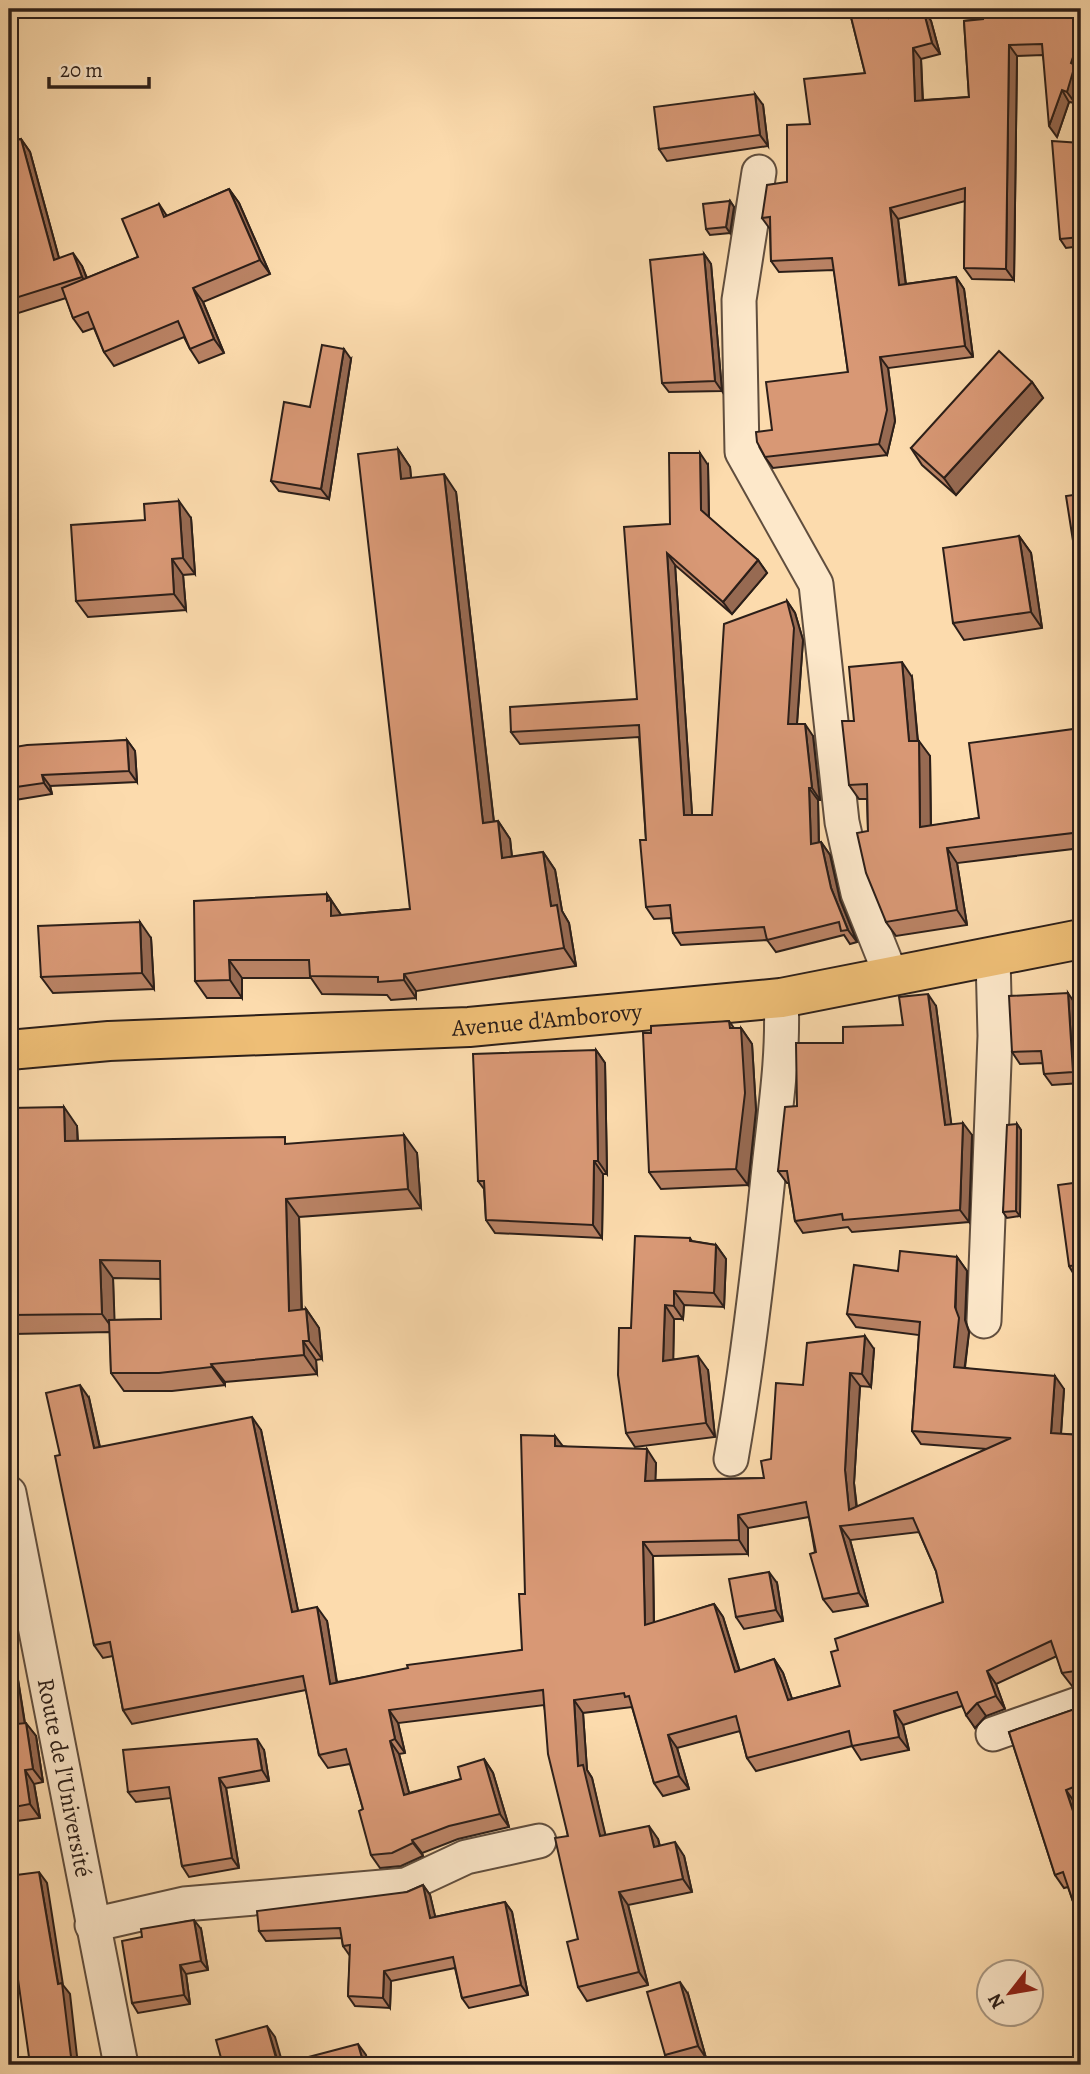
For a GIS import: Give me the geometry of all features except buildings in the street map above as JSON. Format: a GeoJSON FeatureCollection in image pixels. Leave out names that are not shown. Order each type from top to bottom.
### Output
{"type":"FeatureCollection","features":[{"type":"Feature","properties":{"kind":"main road","name":"Avenue d'Amborovy"},"geometry":{"type":"LineString","coordinates":[[9,1050],[109,1041],[470,1027],[781,998],[1081,939]]}},
{"type":"Feature","properties":{"kind":"street"},"geometry":{"type":"LineString","coordinates":[[759,172],[739,300],[742,452],[816,584],[842,822],[858,893],[892,978]]}},
{"type":"Feature","properties":{"kind":"street"},"geometry":{"type":"LineString","coordinates":[[984,1321],[995,1036],[993,957]]}},
{"type":"Feature","properties":{"kind":"street"},"geometry":{"type":"LineString","coordinates":[[731,1459],[742,1396],[765,1209],[783,1035],[781,998]]}},
{"type":"Feature","properties":{"kind":"street","name":"Route de l'Université"},"geometry":{"type":"LineString","coordinates":[[9,1493],[121,2065]]}},
{"type":"Feature","properties":{"kind":"street"},"geometry":{"type":"LineString","coordinates":[[993,1734],[1081,1703]]}},
{"type":"Feature","properties":{"kind":"street"},"geometry":{"type":"LineString","coordinates":[[92,1925],[184,1905],[407,1885],[466,1857],[539,1841]]}}]}
